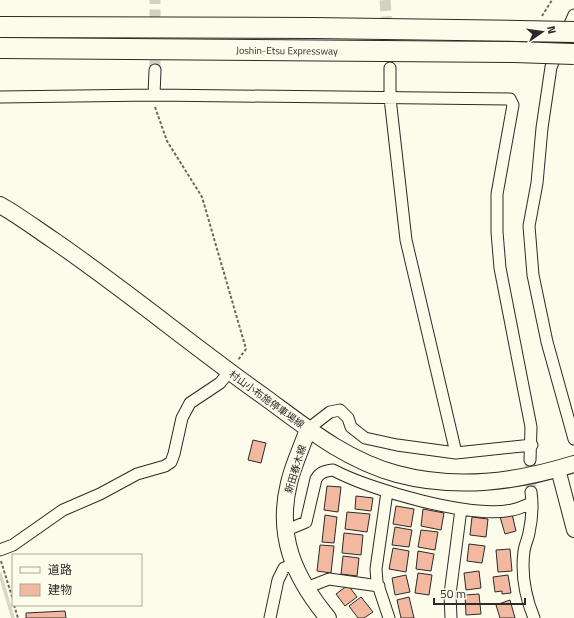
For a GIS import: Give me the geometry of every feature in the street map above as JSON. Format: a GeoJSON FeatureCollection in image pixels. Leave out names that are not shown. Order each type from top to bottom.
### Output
{"type":"FeatureCollection","features":[{"type":"Feature","properties":{"kind":"highway","name":"Joshin-Etsu Expressway"},"geometry":{"type":"LineString","coordinates":[[0,27],[313,28],[574,32]]}},
{"type":"Feature","properties":{"kind":"highway","name":"Joshin-Etsu Expressway"},"geometry":{"type":"LineString","coordinates":[[0,48],[514,52],[574,54]]}},
{"type":"Feature","properties":{"kind":"main road","name":"村山小布施停車場線"},"geometry":{"type":"LineString","coordinates":[[0,205],[101,273],[229,372],[308,429],[338,450],[360,460],[413,478],[465,483],[514,480],[574,464]]}},
{"type":"Feature","properties":{"kind":"main road","name":"新田春木線"},"geometry":{"type":"LineString","coordinates":[[308,429],[289,482],[285,502],[284,529],[294,564],[306,588],[328,618]]}},
{"type":"Feature","properties":{"kind":"street"},"geometry":{"type":"LineString","coordinates":[[574,15],[551,67],[542,128],[537,183],[529,226],[533,275],[547,342],[574,439]]}},
{"type":"Feature","properties":{"kind":"street"},"geometry":{"type":"LineString","coordinates":[[390,68],[390,98],[406,240],[456,453]]}},
{"type":"Feature","properties":{"kind":"street"},"geometry":{"type":"LineString","coordinates":[[154,95],[155,70]]}},
{"type":"Feature","properties":{"kind":"street"},"geometry":{"type":"LineString","coordinates":[[0,97],[154,95],[507,99],[512,102],[511,118],[504,148],[497,194],[498,248],[500,268],[530,420],[532,446],[530,460]]}},
{"type":"Feature","properties":{"kind":"street"},"geometry":{"type":"LineString","coordinates":[[0,550],[13,546],[63,510],[100,494],[137,474],[165,466],[170,462],[174,454],[182,418],[190,403],[220,383],[229,372]]}},
{"type":"Feature","properties":{"kind":"street"},"geometry":{"type":"LineString","coordinates":[[308,429],[330,412],[340,410],[348,418],[351,427],[365,438],[397,445],[456,453],[532,446]]}},
{"type":"Feature","properties":{"kind":"street"},"geometry":{"type":"LineString","coordinates":[[558,469],[574,530]]}},
{"type":"Feature","properties":{"kind":"street"},"geometry":{"type":"LineString","coordinates":[[284,529],[306,522],[316,479],[319,474],[333,470],[388,492],[461,509],[485,511],[512,510],[532,497],[529,533],[524,550],[523,572],[528,602],[534,618]]}},
{"type":"Feature","properties":{"kind":"street"},"geometry":{"type":"LineString","coordinates":[[388,492],[376,569],[378,586],[389,618]]}},
{"type":"Feature","properties":{"kind":"street"},"geometry":{"type":"LineString","coordinates":[[451,618],[450,594],[461,509]]}},
{"type":"Feature","properties":{"kind":"street"},"geometry":{"type":"LineString","coordinates":[[270,618],[278,580],[284,568],[294,564]]}},
{"type":"Feature","properties":{"kind":"street"},"geometry":{"type":"LineString","coordinates":[[306,588],[329,579],[378,586]]}},
{"type":"Feature","properties":{"kind":"path"},"geometry":{"type":"LineString","coordinates":[[541,18],[552,0]]}},
{"type":"Feature","properties":{"kind":"path"},"geometry":{"type":"LineString","coordinates":[[154,95],[155,108],[167,141],[202,197],[246,349],[229,372]]}},
{"type":"Feature","properties":{"kind":"path"},"geometry":{"type":"LineString","coordinates":[[0,556],[12,597]]}},
{"type":"Feature","properties":{"kind":"path"},"geometry":{"type":"LineString","coordinates":[[14,606],[18,618]]}},
{"type":"Feature","properties":{"kind":"building"},"geometry":{"type":"Polygon","coordinates":[[[253,440],[266,443],[261,463],[248,460],[253,440]]]}},
{"type":"Feature","properties":{"kind":"building"},"geometry":{"type":"Polygon","coordinates":[[[327,486],[341,487],[338,512],[324,510],[327,486]]]}},
{"type":"Feature","properties":{"kind":"building"},"geometry":{"type":"Polygon","coordinates":[[[356,496],[373,498],[371,511],[355,509],[356,496]]]}},
{"type":"Feature","properties":{"kind":"building"},"geometry":{"type":"Polygon","coordinates":[[[396,506],[414,509],[411,527],[393,524],[396,506]]]}},
{"type":"Feature","properties":{"kind":"building"},"geometry":{"type":"Polygon","coordinates":[[[423,509],[444,513],[441,530],[421,526],[423,509]]]}},
{"type":"Feature","properties":{"kind":"building"},"geometry":{"type":"Polygon","coordinates":[[[347,512],[370,514],[367,532],[345,529],[347,512]]]}},
{"type":"Feature","properties":{"kind":"building"},"geometry":{"type":"Polygon","coordinates":[[[512,514],[516,531],[505,534],[500,517],[512,514]]]}},
{"type":"Feature","properties":{"kind":"building"},"geometry":{"type":"Polygon","coordinates":[[[325,515],[337,517],[334,543],[322,542],[325,515]]]}},
{"type":"Feature","properties":{"kind":"building"},"geometry":{"type":"Polygon","coordinates":[[[472,517],[488,519],[486,537],[470,535],[472,517]]]}},
{"type":"Feature","properties":{"kind":"building"},"geometry":{"type":"Polygon","coordinates":[[[395,527],[412,530],[409,547],[392,545],[395,527]]]}},
{"type":"Feature","properties":{"kind":"building"},"geometry":{"type":"Polygon","coordinates":[[[421,530],[438,532],[435,550],[418,547],[421,530]]]}},
{"type":"Feature","properties":{"kind":"building"},"geometry":{"type":"Polygon","coordinates":[[[344,533],[363,535],[361,555],[342,553],[344,533]]]}},
{"type":"Feature","properties":{"kind":"building"},"geometry":{"type":"Polygon","coordinates":[[[469,544],[485,546],[482,563],[467,561],[469,544]]]}},
{"type":"Feature","properties":{"kind":"building"},"geometry":{"type":"Polygon","coordinates":[[[320,545],[334,546],[331,573],[317,571],[320,545]]]}},
{"type":"Feature","properties":{"kind":"building"},"geometry":{"type":"Polygon","coordinates":[[[393,548],[409,551],[406,572],[389,569],[393,548]]]}},
{"type":"Feature","properties":{"kind":"building"},"geometry":{"type":"Polygon","coordinates":[[[510,549],[512,571],[498,572],[496,550],[510,549]]]}},
{"type":"Feature","properties":{"kind":"building"},"geometry":{"type":"Polygon","coordinates":[[[418,551],[434,554],[431,571],[416,569],[418,551]]]}},
{"type":"Feature","properties":{"kind":"building"},"geometry":{"type":"Polygon","coordinates":[[[343,556],[359,558],[357,576],[341,574],[343,556]]]}},
{"type":"Feature","properties":{"kind":"building"},"geometry":{"type":"Polygon","coordinates":[[[479,571],[481,588],[466,590],[464,573],[479,571]]]}},
{"type":"Feature","properties":{"kind":"building"},"geometry":{"type":"Polygon","coordinates":[[[418,573],[432,575],[429,595],[415,593],[418,573]]]}},
{"type":"Feature","properties":{"kind":"building"},"geometry":{"type":"Polygon","coordinates":[[[406,575],[410,592],[395,595],[392,578],[406,575]]]}},
{"type":"Feature","properties":{"kind":"building"},"geometry":{"type":"Polygon","coordinates":[[[508,575],[511,593],[502,594],[502,591],[495,592],[493,577],[508,575]]]}},
{"type":"Feature","properties":{"kind":"building"},"geometry":{"type":"Polygon","coordinates":[[[348,585],[357,597],[345,606],[336,594],[348,585]]]}},
{"type":"Feature","properties":{"kind":"building"},"geometry":{"type":"Polygon","coordinates":[[[479,594],[481,614],[466,615],[465,595],[479,594]]]}},
{"type":"Feature","properties":{"kind":"building"},"geometry":{"type":"Polygon","coordinates":[[[361,597],[373,612],[364,618],[358,618],[349,606],[361,597]]]}},
{"type":"Feature","properties":{"kind":"building"},"geometry":{"type":"Polygon","coordinates":[[[409,597],[414,618],[401,618],[397,600],[409,597]]]}},
{"type":"Feature","properties":{"kind":"building"},"geometry":{"type":"Polygon","coordinates":[[[510,600],[515,618],[500,618],[496,605],[510,600]]]}},
{"type":"Feature","properties":{"kind":"building"},"geometry":{"type":"Polygon","coordinates":[[[65,611],[66,618],[26,618],[26,613],[65,611]]]}},
{"type":"Feature","properties":{"kind":"waterway"},"geometry":{"type":"LineString","coordinates":[[0,574],[13,618]]}},
{"type":"Feature","properties":{"kind":"tunnel"},"geometry":{"type":"LineString","coordinates":[[155,0],[155,70]]}},
{"type":"Feature","properties":{"kind":"tunnel"},"geometry":{"type":"LineString","coordinates":[[385,0],[390,68]]}},
{"type":"Feature","properties":{"kind":"tunnel"},"geometry":{"type":"LineString","coordinates":[[530,460],[531,492]]}}]}
